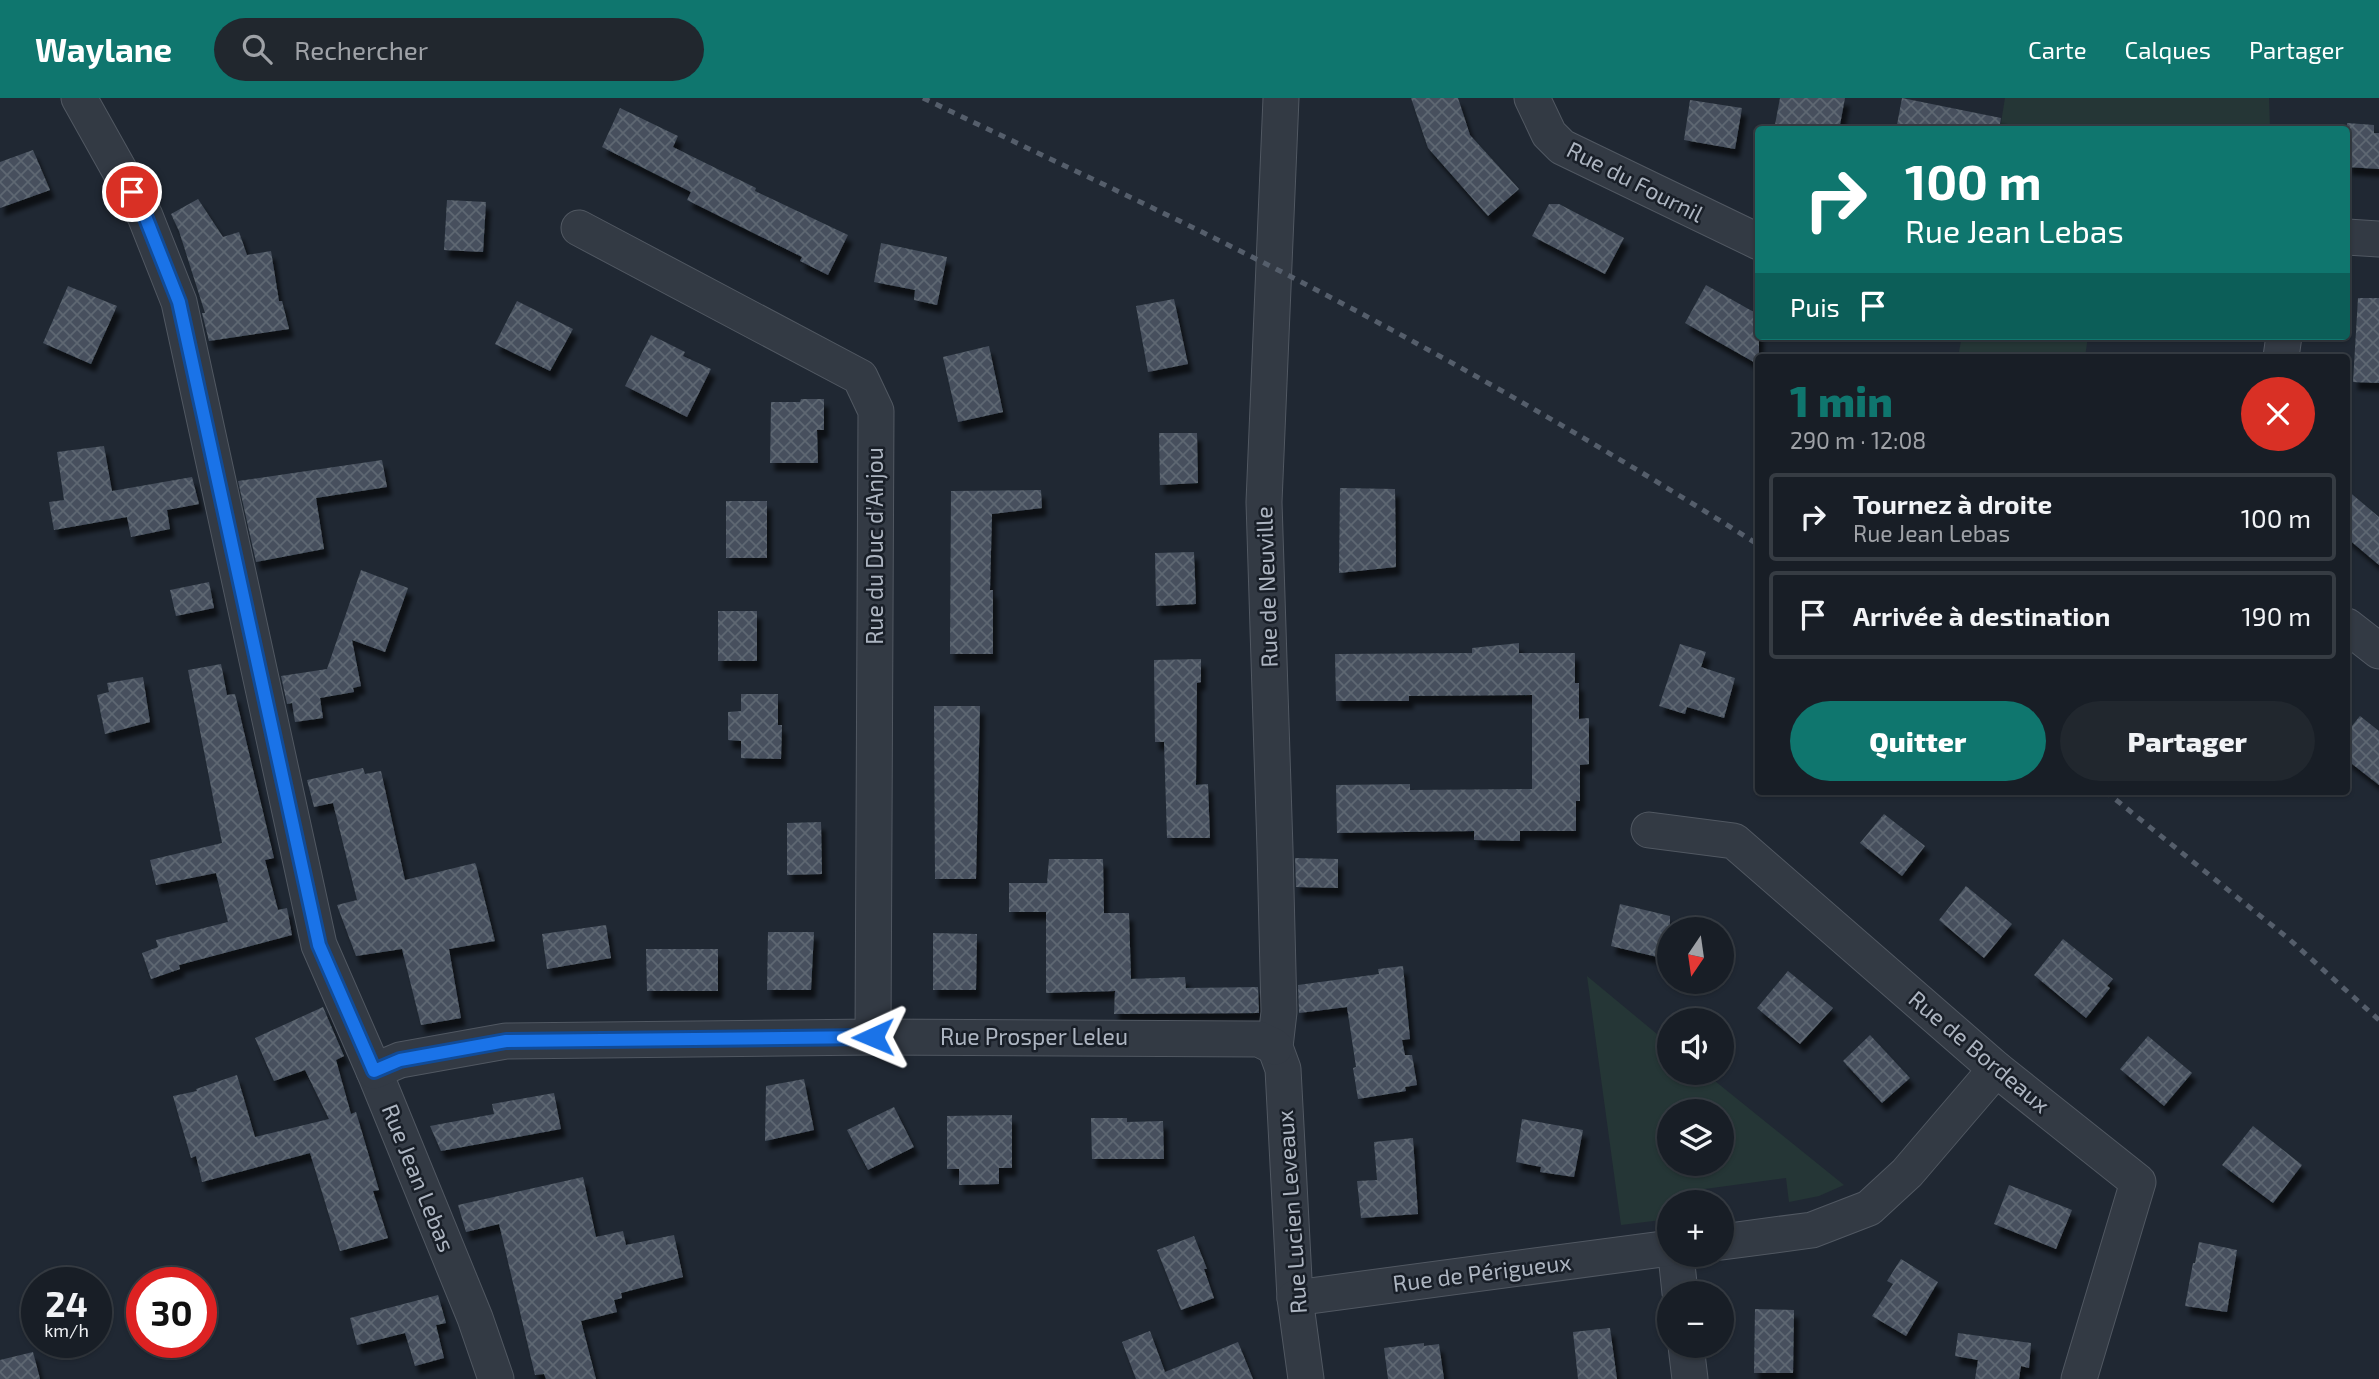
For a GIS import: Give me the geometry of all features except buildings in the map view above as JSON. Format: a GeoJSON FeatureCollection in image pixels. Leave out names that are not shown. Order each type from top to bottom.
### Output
{"type":"FeatureCollection","features":[{"type":"Feature","properties":{"kind":"street","name":"Rue Jean Lebas"},"geometry":{"type":"LineString","coordinates":[[79,98],[145,216],[179,302],[319,945],[374,1071],[475,1318],[496,1379]]}},
{"type":"Feature","properties":{"kind":"street","name":"Rue du Fournil"},"geometry":{"type":"LineString","coordinates":[[1532,98],[1549,134],[1562,147],[1755,240]]}},
{"type":"Feature","properties":{"kind":"street","name":"Rue de Neuville"},"geometry":{"type":"LineString","coordinates":[[1275,1047],[1279,1012],[1264,502],[1281,113]]}},
{"type":"Feature","properties":{"kind":"street","name":"Rue du Duc d'Anjou"},"geometry":{"type":"LineString","coordinates":[[579,228],[860,377],[876,411],[873,1037]]}},
{"type":"Feature","properties":{"kind":"street"},"geometry":{"type":"LineString","coordinates":[[2350,237],[2379,239]]}},
{"type":"Feature","properties":{"kind":"street"},"geometry":{"type":"LineString","coordinates":[[2350,628],[2379,651]]}},
{"type":"Feature","properties":{"kind":"street","name":"Rue de Bordeaux"},"geometry":{"type":"LineString","coordinates":[[1648,830],[1734,841],[1996,1069],[2138,1182],[2079,1379]]}},
{"type":"Feature","properties":{"kind":"street","name":"Rue Prosper Leleu"},"geometry":{"type":"LineString","coordinates":[[374,1071],[400,1060],[506,1041],[873,1037],[1259,1039],[1275,1047]]}},
{"type":"Feature","properties":{"kind":"street","name":"Rue Lucien Leveaux"},"geometry":{"type":"LineString","coordinates":[[1275,1047],[1283,1069],[1295,1298],[1306,1379]]}},
{"type":"Feature","properties":{"kind":"street"},"geometry":{"type":"LineString","coordinates":[[1734,1240],[1812,1230],[1869,1208],[1907,1173],[1996,1069]]}},
{"type":"Feature","properties":{"kind":"street","name":"Rue de Périgueux"},"geometry":{"type":"LineString","coordinates":[[1295,1298],[1657,1250]]}},
{"type":"Feature","properties":{"kind":"street"},"geometry":{"type":"LineString","coordinates":[[1687,1358],[1690,1379]]}},
{"type":"Feature","properties":{"kind":"shaded area"},"geometry":{"type":"Polygon","coordinates":[[[2005,98],[2269,98],[2270,126],[2000,126],[2005,98]]]}},
{"type":"Feature","properties":{"kind":"shaded area"},"geometry":{"type":"Polygon","coordinates":[[[1961,340],[2087,340],[2085,354],[1959,354],[1961,340]]]}},
{"type":"Feature","properties":{"kind":"shaded area"},"geometry":{"type":"Polygon","coordinates":[[[1587,976],[1657,1034],[1657,1085],[1720,1085],[1844,1185],[1819,1196],[1789,1202],[1786,1178],[1697,1190],[1657,1190],[1657,1220],[1621,1225],[1587,976]]]}},
{"type":"Feature","properties":{"kind":"railway"},"geometry":{"type":"LineString","coordinates":[[923,98],[1188,225],[1338,301],[1521,402],[1755,543]]}},
{"type":"Feature","properties":{"kind":"railway"},"geometry":{"type":"LineString","coordinates":[[2110,795],[2289,939],[2379,1020]]}},
{"type":"Feature","properties":{"kind":"route"},"geometry":{"type":"LineString","coordinates":[[132,192],[145,216],[179,302],[319,945],[374,1071],[400,1060],[506,1041],[873,1037]]}}]}
